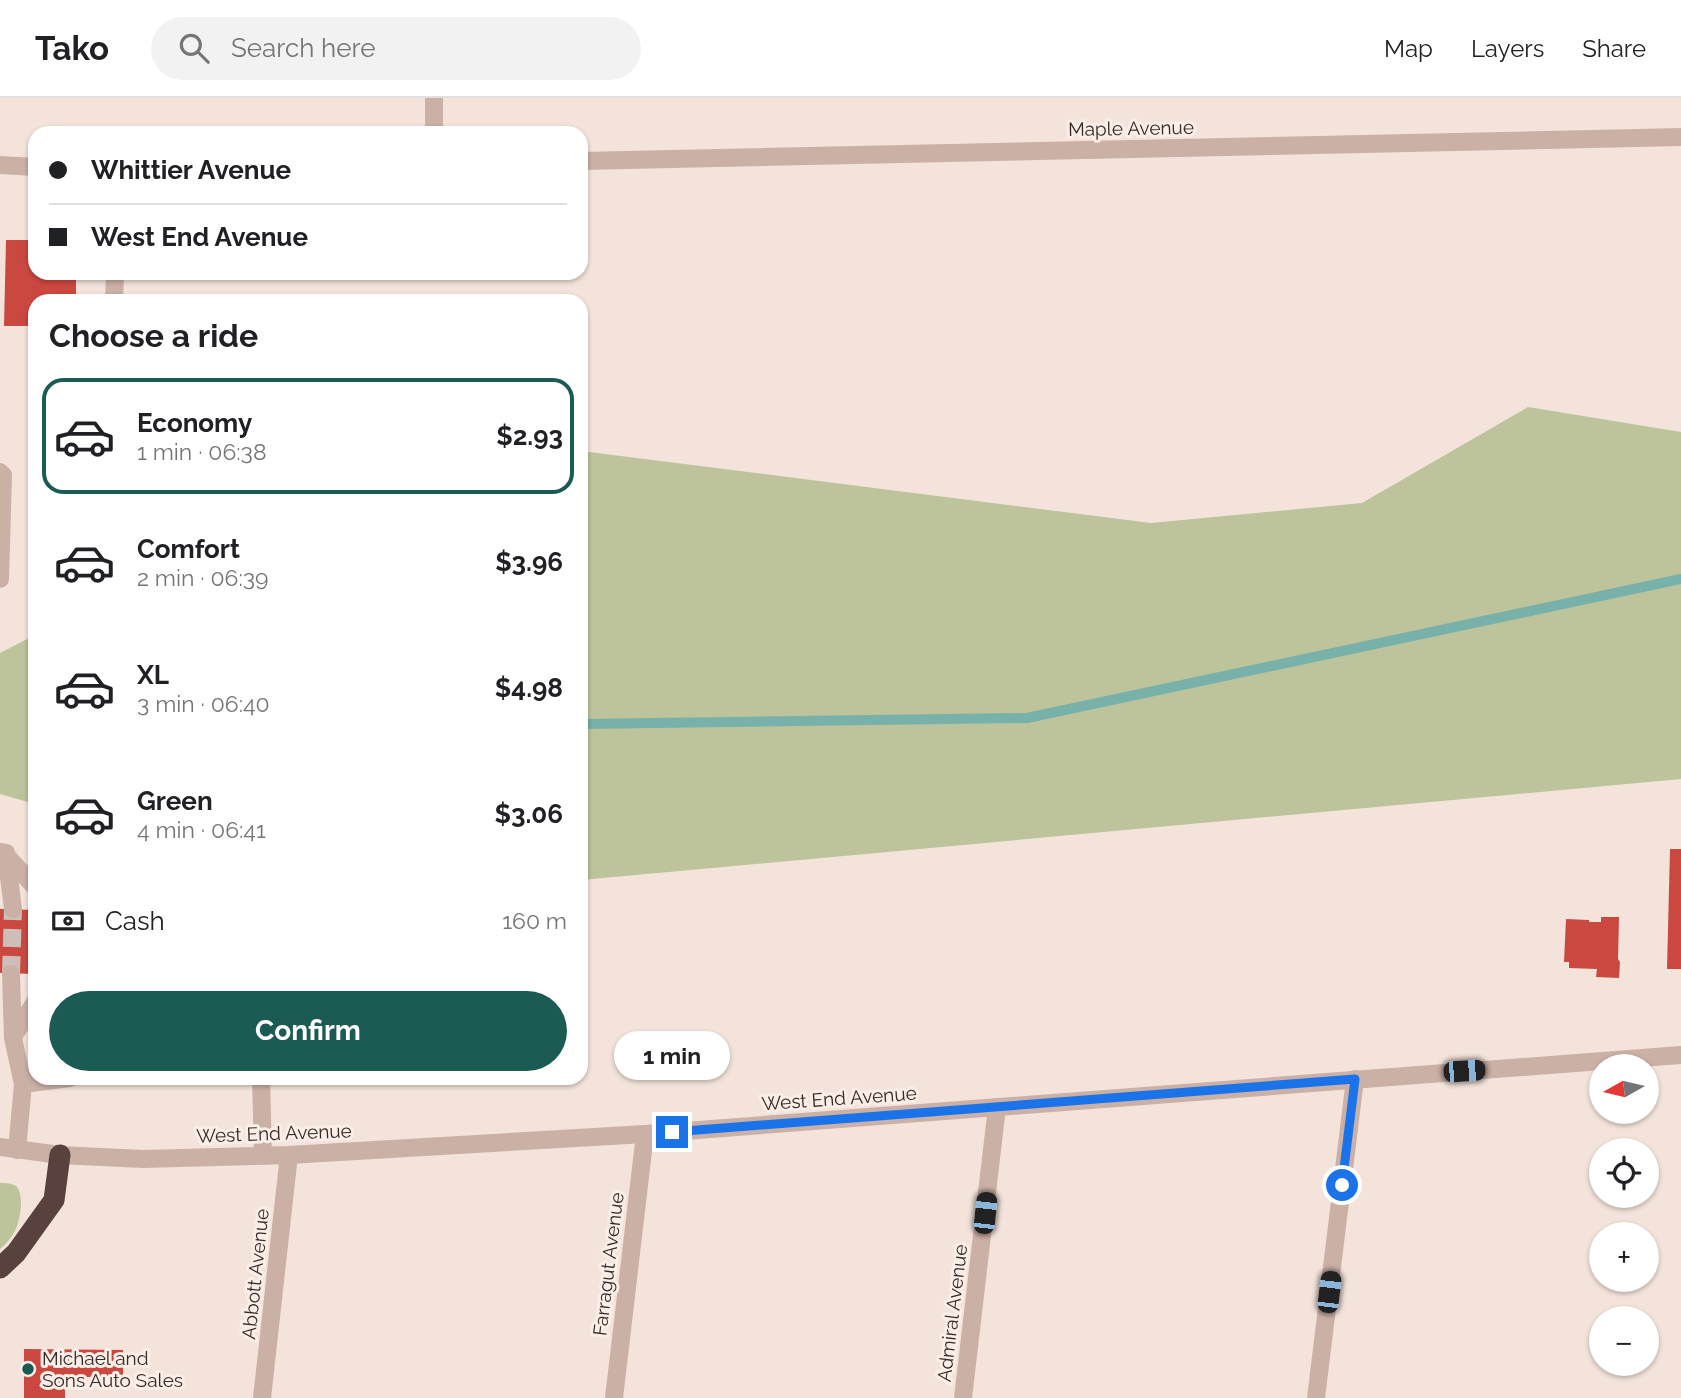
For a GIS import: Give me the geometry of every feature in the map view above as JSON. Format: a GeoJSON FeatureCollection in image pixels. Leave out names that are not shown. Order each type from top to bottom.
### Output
{"type":"FeatureCollection","features":[{"type":"Feature","properties":{"kind":"highway"},"geometry":{"type":"LineString","coordinates":[[0,1268],[16,1253],[54,1199],[60,1155]]}},
{"type":"Feature","properties":{"kind":"street"},"geometry":{"type":"LineString","coordinates":[[434,98],[434,126]]}},
{"type":"Feature","properties":{"kind":"street","name":"Maple Avenue"},"geometry":{"type":"LineString","coordinates":[[588,161],[1681,137]]}},
{"type":"Feature","properties":{"kind":"street"},"geometry":{"type":"LineString","coordinates":[[0,165],[28,167]]}},
{"type":"Feature","properties":{"kind":"street"},"geometry":{"type":"LineString","coordinates":[[0,472],[3,475],[0,579]]}},
{"type":"Feature","properties":{"kind":"street"},"geometry":{"type":"LineString","coordinates":[[2,856],[28,880]]}},
{"type":"Feature","properties":{"kind":"street"},"geometry":{"type":"LineString","coordinates":[[2,856],[13,909]]}},
{"type":"Feature","properties":{"kind":"street"},"geometry":{"type":"LineString","coordinates":[[8,1148],[23,1084],[6,1032],[10,974]]}},
{"type":"Feature","properties":{"kind":"street"},"geometry":{"type":"LineString","coordinates":[[6,1032],[28,1009]]}},
{"type":"Feature","properties":{"kind":"street","name":"West End Avenue"},"geometry":{"type":"LineString","coordinates":[[8,1148],[60,1155],[143,1159],[289,1155],[645,1134],[1681,1055]]}},
{"type":"Feature","properties":{"kind":"street"},"geometry":{"type":"LineString","coordinates":[[1316,1398],[1355,1079]]}},
{"type":"Feature","properties":{"kind":"street"},"geometry":{"type":"LineString","coordinates":[[23,1084],[28,1083]]}},
{"type":"Feature","properties":{"kind":"street"},"geometry":{"type":"LineString","coordinates":[[261,1085],[263,1156]]}},
{"type":"Feature","properties":{"kind":"street","name":"Admiral Avenue"},"geometry":{"type":"LineString","coordinates":[[963,1398],[997,1107]]}},
{"type":"Feature","properties":{"kind":"street","name":"Farragut Avenue"},"geometry":{"type":"LineString","coordinates":[[614,1398],[645,1134]]}},
{"type":"Feature","properties":{"kind":"street","name":"Abbott Avenue"},"geometry":{"type":"LineString","coordinates":[[262,1398],[289,1155]]}},
{"type":"Feature","properties":{"kind":"green space"},"geometry":{"type":"Polygon","coordinates":[[[1528,407],[1681,432],[1681,779],[588,879],[588,452],[1151,523],[1362,503],[1528,407]]]}},
{"type":"Feature","properties":{"kind":"green space"},"geometry":{"type":"Polygon","coordinates":[[[28,639],[28,802],[0,794],[0,653],[28,639]]]}},
{"type":"Feature","properties":{"kind":"green space"},"geometry":{"type":"Polygon","coordinates":[[[0,1183],[17,1187],[21,1203],[16,1229],[0,1249],[0,1183]]]}},
{"type":"Feature","properties":{"kind":"building"},"geometry":{"type":"Polygon","coordinates":[[[6,240],[28,240],[28,280],[76,280],[76,294],[28,294],[28,326],[4,326],[6,240]]]}},
{"type":"Feature","properties":{"kind":"building"},"geometry":{"type":"Polygon","coordinates":[[[1670,849],[1681,849],[1681,969],[1667,969],[1670,849]]]}},
{"type":"Feature","properties":{"kind":"building"},"geometry":{"type":"Polygon","coordinates":[[[0,909],[28,910],[28,974],[0,973],[0,909]]]}},
{"type":"Feature","properties":{"kind":"building"},"geometry":{"type":"Polygon","coordinates":[[[1601,917],[1619,917],[1619,978],[1596,977],[1597,969],[1569,968],[1569,962],[1564,962],[1566,919],[1601,922],[1601,917]]]}},
{"type":"Feature","properties":{"kind":"building"},"geometry":{"type":"Polygon","coordinates":[[[24,1349],[123,1350],[123,1377],[65,1377],[65,1398],[24,1398],[24,1349]]]}},
{"type":"Feature","properties":{"kind":"waterway"},"geometry":{"type":"LineString","coordinates":[[588,724],[1027,718],[1681,579]]}},
{"type":"Feature","properties":{"kind":"tunnel"},"geometry":{"type":"LineString","coordinates":[[11,974],[13,909]]}},
{"type":"Feature","properties":{"kind":"place","name":"Michael and Sons Auto Sales"},"geometry":{"type":"Point","coordinates":[28,1369]}},
{"type":"Feature","properties":{"kind":"route"},"geometry":{"type":"LineString","coordinates":[[672,1132],[1355,1079],[1342,1185]]}}]}
